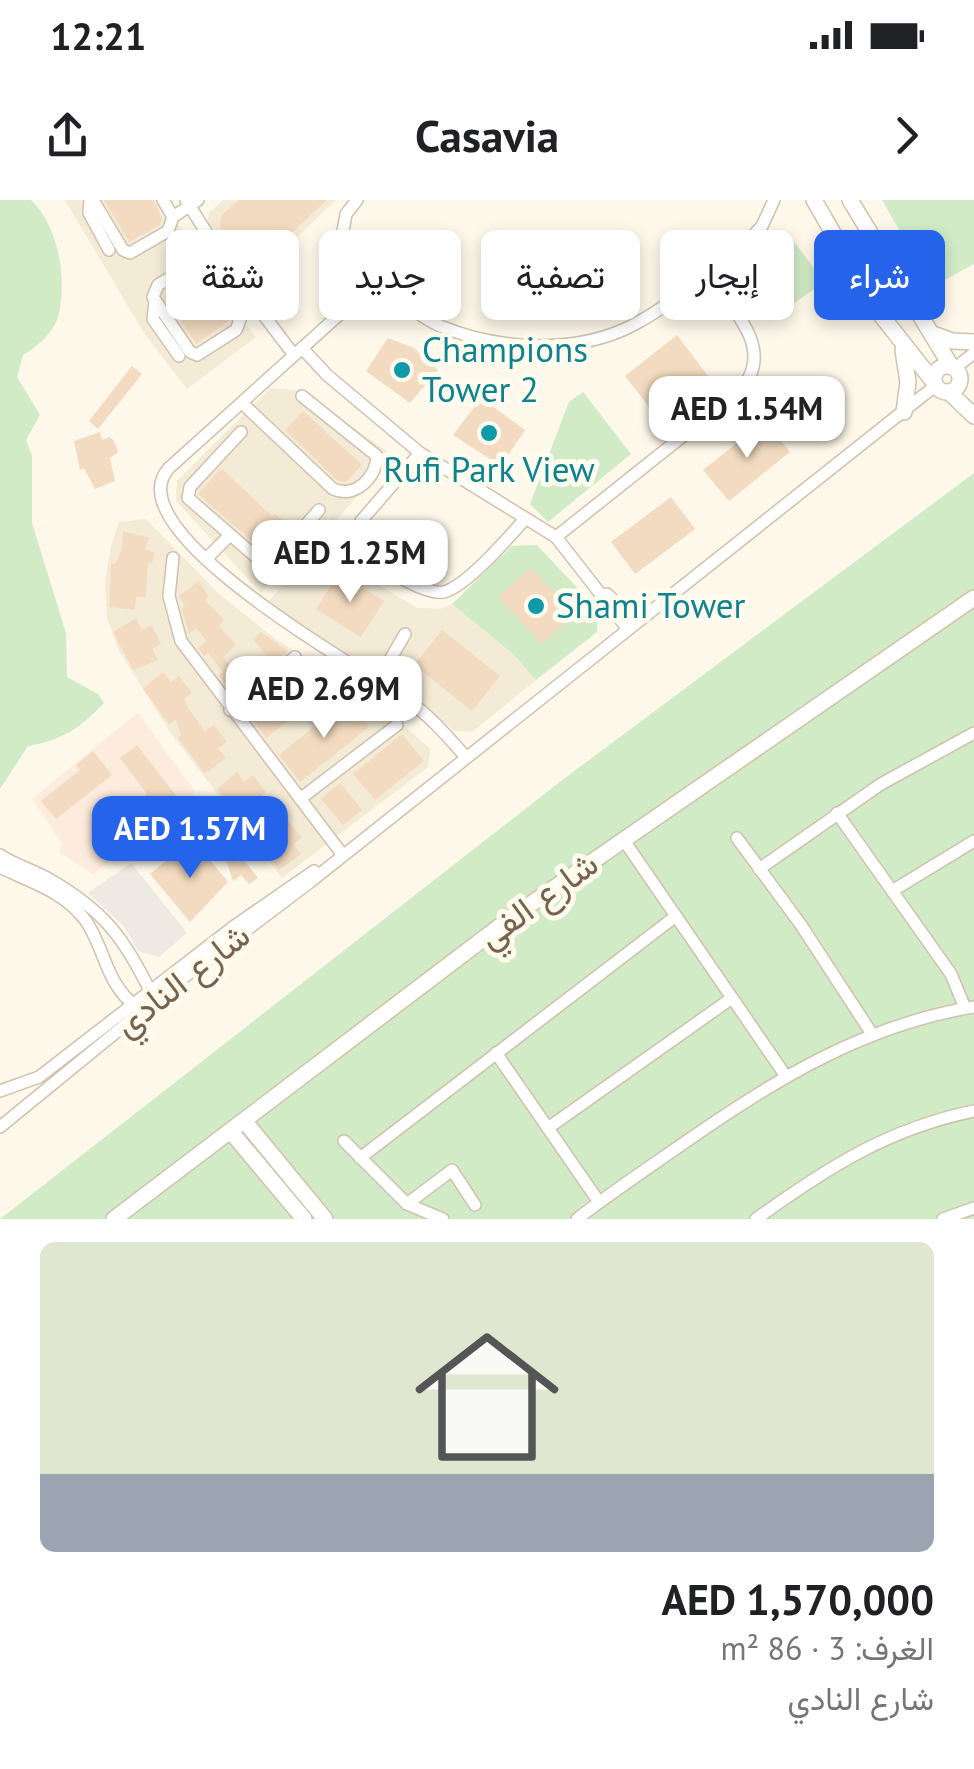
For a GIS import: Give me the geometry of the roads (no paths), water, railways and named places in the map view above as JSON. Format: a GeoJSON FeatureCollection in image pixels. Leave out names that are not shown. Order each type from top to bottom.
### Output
{"type":"FeatureCollection","features":[{"type":"Feature","properties":{"kind":"street"},"geometry":{"type":"LineString","coordinates":[[92,200],[127,253],[168,231],[173,217],[191,202],[206,230]]}},
{"type":"Feature","properties":{"kind":"street"},"geometry":{"type":"LineString","coordinates":[[92,200],[88,210],[109,250]]}},
{"type":"Feature","properties":{"kind":"street"},"geometry":{"type":"LineString","coordinates":[[163,200],[173,217]]}},
{"type":"Feature","properties":{"kind":"street"},"geometry":{"type":"LineString","coordinates":[[343,230],[346,214],[358,200]]}},
{"type":"Feature","properties":{"kind":"street"},"geometry":{"type":"LineString","coordinates":[[757,230],[774,200]]}},
{"type":"Feature","properties":{"kind":"street"},"geometry":{"type":"LineString","coordinates":[[814,200],[858,280],[900,342],[974,396]]}},
{"type":"Feature","properties":{"kind":"street"},"geometry":{"type":"LineString","coordinates":[[850,200],[933,334],[947,379],[974,416]]}},
{"type":"Feature","properties":{"kind":"street"},"geometry":{"type":"LineString","coordinates":[[166,280],[153,293],[153,320],[178,356]]}},
{"type":"Feature","properties":{"kind":"street"},"geometry":{"type":"LineString","coordinates":[[154,302],[166,319]]}},
{"type":"Feature","properties":{"kind":"street"},"geometry":{"type":"LineString","coordinates":[[429,320],[470,336],[515,344],[560,344],[621,331],[660,304]]}},
{"type":"Feature","properties":{"kind":"street"},"geometry":{"type":"LineString","coordinates":[[167,320],[190,352],[197,355],[236,330],[238,320]]}},
{"type":"Feature","properties":{"kind":"street"},"geometry":{"type":"LineString","coordinates":[[269,320],[298,352],[420,453],[556,537],[631,625]]}},
{"type":"Feature","properties":{"kind":"street"},"geometry":{"type":"LineString","coordinates":[[333,320],[169,468],[159,481],[161,506],[207,558],[272,614],[422,711],[465,756]]}},
{"type":"Feature","properties":{"kind":"street"},"geometry":{"type":"LineString","coordinates":[[556,537],[737,394],[750,378],[755,358],[752,339],[742,320]]}},
{"type":"Feature","properties":{"kind":"street"},"geometry":{"type":"LineString","coordinates":[[933,334],[952,342],[974,342]]}},
{"type":"Feature","properties":{"kind":"street"},"geometry":{"type":"LineString","coordinates":[[900,342],[908,372],[904,412]]}},
{"type":"Feature","properties":{"kind":"street","name":"شارع النادي"},"geometry":{"type":"LineString","coordinates":[[2,1122],[286,888],[342,854],[947,379],[974,353]]}},
{"type":"Feature","properties":{"kind":"street"},"geometry":{"type":"LineString","coordinates":[[242,402],[333,489],[355,491],[376,467],[377,456],[302,396]]}},
{"type":"Feature","properties":{"kind":"street"},"geometry":{"type":"LineString","coordinates":[[242,432],[188,492],[190,502],[279,578]]}},
{"type":"Feature","properties":{"kind":"street"},"geometry":{"type":"LineString","coordinates":[[420,453],[361,521],[357,533],[364,551],[418,588],[436,593],[454,588],[524,520]]}},
{"type":"Feature","properties":{"kind":"street"},"geometry":{"type":"LineString","coordinates":[[268,568],[319,510]]}},
{"type":"Feature","properties":{"kind":"street"},"geometry":{"type":"LineString","coordinates":[[207,558],[230,536]]}},
{"type":"Feature","properties":{"kind":"street"},"geometry":{"type":"LineString","coordinates":[[173,558],[168,596],[174,627],[189,655],[342,854]]}},
{"type":"Feature","properties":{"kind":"street","name":"شارع الفي"},"geometry":{"type":"LineString","coordinates":[[114,1219],[239,1128],[512,917],[955,615],[974,598]]}},
{"type":"Feature","properties":{"kind":"street"},"geometry":{"type":"LineString","coordinates":[[377,682],[405,634]]}},
{"type":"Feature","properties":{"kind":"street"},"geometry":{"type":"LineString","coordinates":[[230,710],[295,657]]}},
{"type":"Feature","properties":{"kind":"street"},"geometry":{"type":"LineString","coordinates":[[300,799],[397,725]]}},
{"type":"Feature","properties":{"kind":"street"},"geometry":{"type":"LineString","coordinates":[[759,869],[908,767],[974,734]]}},
{"type":"Feature","properties":{"kind":"street"},"geometry":{"type":"LineString","coordinates":[[577,1219],[784,1074],[872,1034],[970,1008],[951,974],[837,813]]}},
{"type":"Feature","properties":{"kind":"street"},"geometry":{"type":"LineString","coordinates":[[736,838],[801,925],[872,1034]]}},
{"type":"Feature","properties":{"kind":"street"},"geometry":{"type":"LineString","coordinates":[[624,839],[784,1074]]}},
{"type":"Feature","properties":{"kind":"street"},"geometry":{"type":"LineString","coordinates":[[892,891],[974,841]]}},
{"type":"Feature","properties":{"kind":"street"},"geometry":{"type":"LineString","coordinates":[[0,855],[61,887],[110,922],[129,948],[152,995]]}},
{"type":"Feature","properties":{"kind":"street"},"geometry":{"type":"LineString","coordinates":[[0,868],[52,890],[78,912],[94,938],[108,976],[136,1008]]}},
{"type":"Feature","properties":{"kind":"street"},"geometry":{"type":"LineString","coordinates":[[360,1158],[676,916]]}},
{"type":"Feature","properties":{"kind":"street"},"geometry":{"type":"LineString","coordinates":[[548,1128],[732,998]]}},
{"type":"Feature","properties":{"kind":"street","name":"شارع النادي"},"geometry":{"type":"LineString","coordinates":[[0,1095],[39,1077],[136,1008]]}},
{"type":"Feature","properties":{"kind":"street"},"geometry":{"type":"LineString","coordinates":[[496,1054],[599,1202]]}},
{"type":"Feature","properties":{"kind":"street"},"geometry":{"type":"LineString","coordinates":[[756,1219],[812,1177],[860,1149],[923,1124],[974,1111]]}},
{"type":"Feature","properties":{"kind":"street"},"geometry":{"type":"LineString","coordinates":[[239,1128],[304,1219]]}},
{"type":"Feature","properties":{"kind":"street"},"geometry":{"type":"LineString","coordinates":[[239,1128],[325,1219]]}},
{"type":"Feature","properties":{"kind":"street"},"geometry":{"type":"LineString","coordinates":[[344,1141],[407,1204],[443,1219]]}},
{"type":"Feature","properties":{"kind":"street"},"geometry":{"type":"LineString","coordinates":[[407,1204],[452,1170],[475,1205]]}},
{"type":"Feature","properties":{"kind":"street"},"geometry":{"type":"LineString","coordinates":[[943,1219],[974,1208]]}},
{"type":"Feature","properties":{"kind":"place","name":"Champions Tower 2"},"geometry":{"type":"Point","coordinates":[402,370]}},
{"type":"Feature","properties":{"kind":"place","name":"Rufi Park View"},"geometry":{"type":"Point","coordinates":[489,433]}},
{"type":"Feature","properties":{"kind":"place","name":"Shami Tower"},"geometry":{"type":"Point","coordinates":[536,606]}}]}
